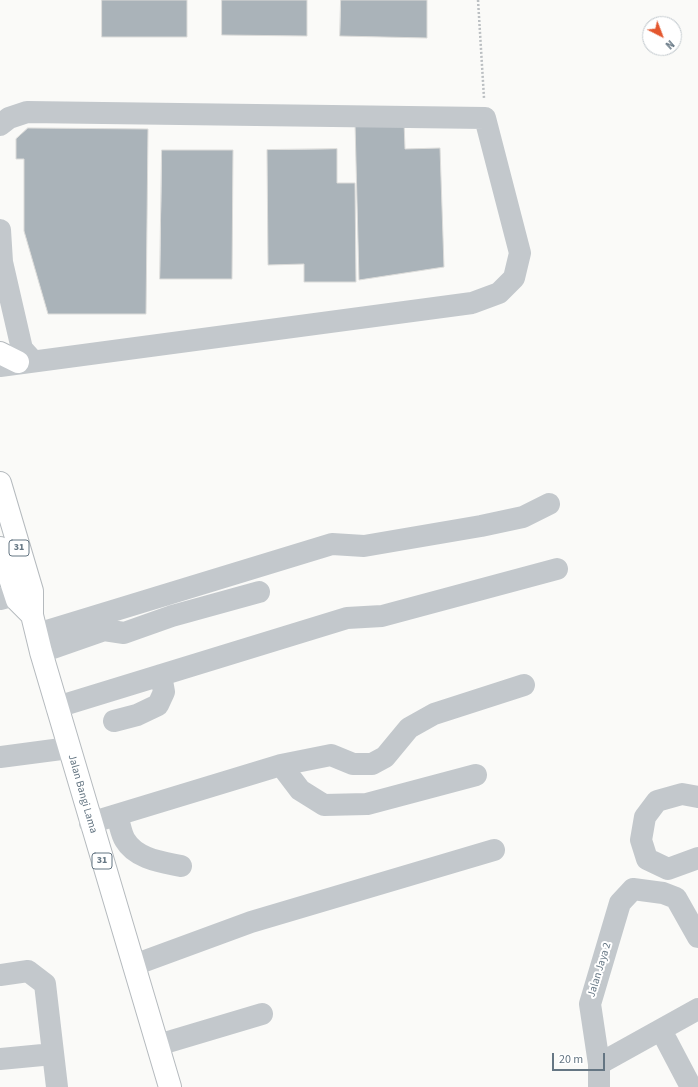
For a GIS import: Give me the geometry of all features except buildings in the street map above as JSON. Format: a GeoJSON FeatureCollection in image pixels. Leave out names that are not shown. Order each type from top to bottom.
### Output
{"type":"FeatureCollection","features":[{"type":"Feature","properties":{"kind":"main road","name":"Jalan Bangi Lama"},"geometry":{"type":"LineString","coordinates":[[0,483],[32,591],[36,633],[90,823],[170,1087]]}},
{"type":"Feature","properties":{"kind":"main road","name":"Jalan Bangi Lama"},"geometry":{"type":"LineString","coordinates":[[0,548],[8,597],[17,600],[36,633]]}},
{"type":"Feature","properties":{"kind":"street"},"geometry":{"type":"LineString","coordinates":[[0,125],[9,118],[27,112],[485,118],[520,253],[514,278],[499,292],[472,303],[12,360]]}},
{"type":"Feature","properties":{"kind":"street"},"geometry":{"type":"LineString","coordinates":[[0,230],[2,262],[22,348],[12,360]]}},
{"type":"Feature","properties":{"kind":"street"},"geometry":{"type":"LineString","coordinates":[[36,633],[332,544],[364,546],[481,526],[523,517],[549,504]]}},
{"type":"Feature","properties":{"kind":"street"},"geometry":{"type":"LineString","coordinates":[[57,707],[347,618],[382,616],[557,569]]}},
{"type":"Feature","properties":{"kind":"street"},"geometry":{"type":"LineString","coordinates":[[36,633],[104,630],[124,633],[172,616],[259,592]]}},
{"type":"Feature","properties":{"kind":"street"},"geometry":{"type":"LineString","coordinates":[[114,721],[137,715],[158,705],[164,692],[161,675]]}},
{"type":"Feature","properties":{"kind":"street"},"geometry":{"type":"LineString","coordinates":[[90,823],[281,765],[331,755],[353,764],[372,764],[385,758],[409,728],[434,714],[524,685]]}},
{"type":"Feature","properties":{"kind":"street"},"geometry":{"type":"LineString","coordinates":[[0,757],[69,748]]}},
{"type":"Feature","properties":{"kind":"street"},"geometry":{"type":"LineString","coordinates":[[281,765],[300,790],[324,805],[366,804],[476,775]]}},
{"type":"Feature","properties":{"kind":"street"},"geometry":{"type":"LineString","coordinates":[[698,797],[682,794],[657,801],[646,817],[641,840],[647,859],[668,869],[698,858]]}},
{"type":"Feature","properties":{"kind":"street"},"geometry":{"type":"LineString","coordinates":[[117,816],[125,841],[138,853],[156,861],[181,866]]}},
{"type":"Feature","properties":{"kind":"street"},"geometry":{"type":"LineString","coordinates":[[134,965],[250,922],[494,850]]}},
{"type":"Feature","properties":{"kind":"street","name":"Jalan Jaya 2"},"geometry":{"type":"LineString","coordinates":[[599,1087],[599,1064],[590,1004],[620,904],[633,889],[663,893],[676,898],[698,938]]}},
{"type":"Feature","properties":{"kind":"street"},"geometry":{"type":"LineString","coordinates":[[0,975],[28,971],[45,984],[57,1087]]}},
{"type":"Feature","properties":{"kind":"street"},"geometry":{"type":"LineString","coordinates":[[599,1064],[698,1010]]}},
{"type":"Feature","properties":{"kind":"street"},"geometry":{"type":"LineString","coordinates":[[158,1045],[262,1014]]}},
{"type":"Feature","properties":{"kind":"street"},"geometry":{"type":"LineString","coordinates":[[661,1030],[691,1087]]}},
{"type":"Feature","properties":{"kind":"street"},"geometry":{"type":"LineString","coordinates":[[0,1059],[53,1054]]}},
{"type":"Feature","properties":{"kind":"path"},"geometry":{"type":"LineString","coordinates":[[478,0],[485,118]]}}]}
